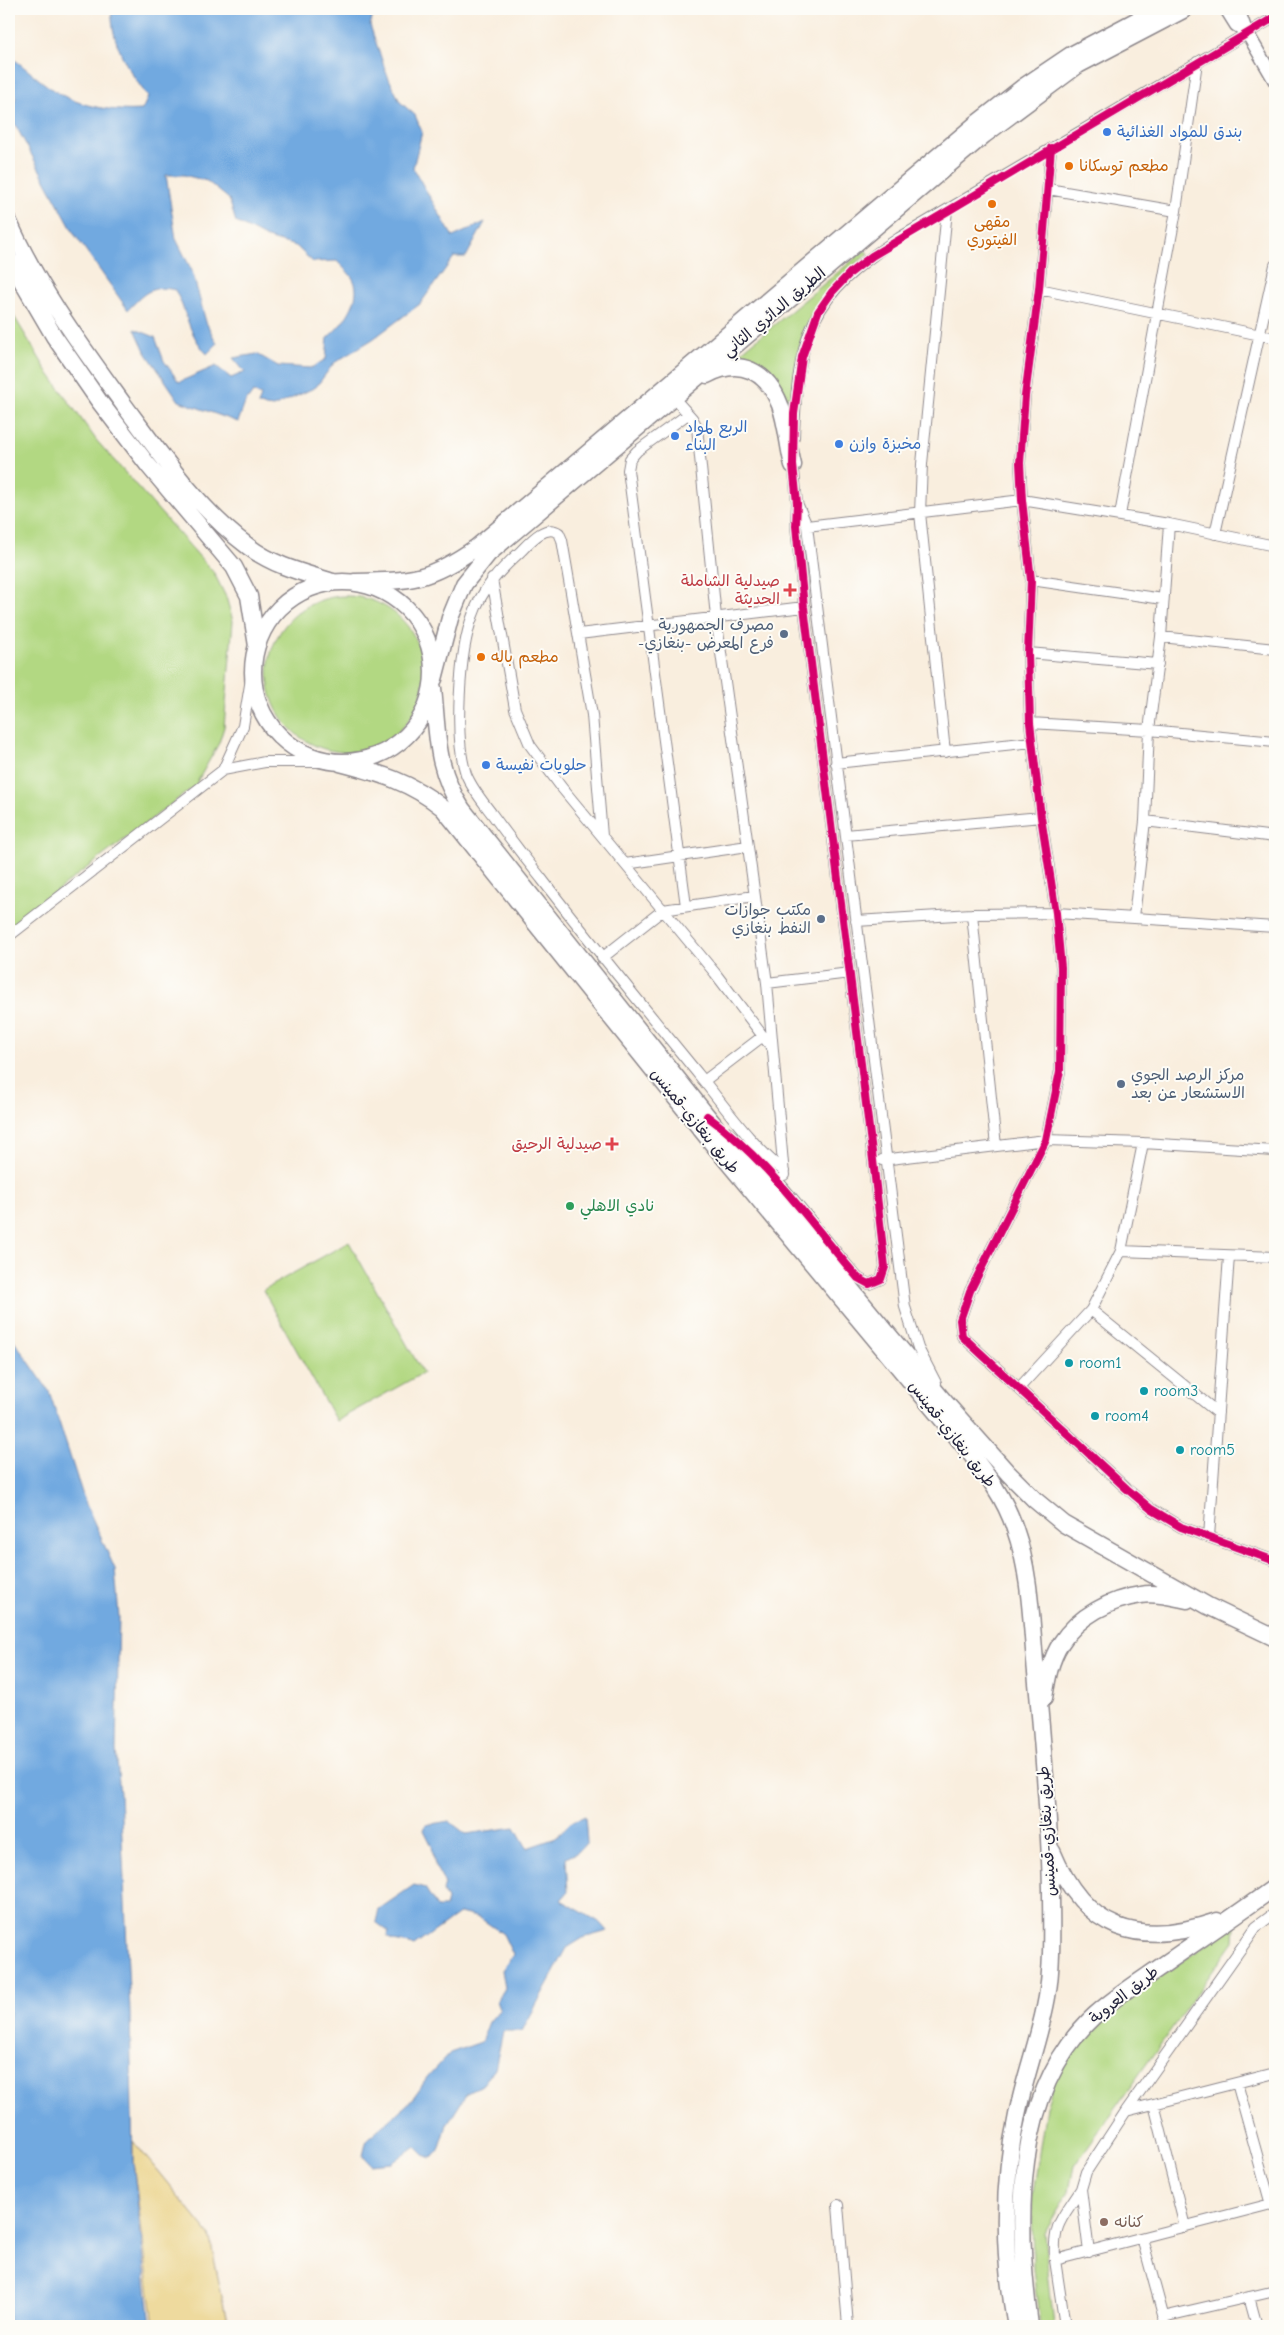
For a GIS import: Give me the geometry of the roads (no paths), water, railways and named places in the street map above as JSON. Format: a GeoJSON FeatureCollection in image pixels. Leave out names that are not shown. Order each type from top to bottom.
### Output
{"type":"FeatureCollection","features":[{"type":"Feature","properties":{"kind":"main road","name":"الطريق الدائري الثاني"},"geometry":{"type":"LineString","coordinates":[[334,762],[361,761],[382,754],[400,742],[415,727],[426,708],[450,618],[464,584],[473,570],[495,548],[680,392],[976,124],[1022,88],[1078,50],[1158,9]]}},
{"type":"Feature","properties":{"kind":"main road","name":"الطريق الدائري الثاني"},"geometry":{"type":"LineString","coordinates":[[354,582],[412,580],[425,577],[457,561],[818,267],[1056,79],[1100,52],[1185,9]]}},
{"type":"Feature","properties":{"kind":"main road"},"geometry":{"type":"LineString","coordinates":[[9,222],[35,272],[69,328],[160,454],[200,500],[233,534],[258,553],[282,566],[333,582]]}},
{"type":"Feature","properties":{"kind":"main road"},"geometry":{"type":"LineString","coordinates":[[9,259],[54,336],[99,401],[148,465],[234,567],[249,596],[257,646]]}},
{"type":"Feature","properties":{"kind":"main road"},"geometry":{"type":"LineString","coordinates":[[680,392],[715,370],[733,365],[743,367],[756,374],[774,393],[781,407],[792,465]]}},
{"type":"Feature","properties":{"kind":"main road"},"geometry":{"type":"LineString","coordinates":[[257,646],[265,627],[284,605],[294,597],[313,587],[333,582],[354,582],[374,587],[391,595],[407,607],[428,640],[433,659],[433,683],[440,758],[452,793],[475,825],[707,1116],[943,1400],[1008,1473],[1035,1500],[1064,1524],[1208,1606],[1275,1638]]}},
{"type":"Feature","properties":{"kind":"main road","name":"طريق بنغازي-قمينس"},"geometry":{"type":"LineString","coordinates":[[257,646],[253,667],[254,686],[259,705],[275,732],[294,748],[311,757],[404,783],[420,790],[443,808],[706,1136],[989,1476],[1015,1527],[1023,1554],[1041,1721],[1050,1844],[1051,1922],[1048,1995],[1016,2117],[1006,2194],[1009,2277],[1016,2326]]}},
{"type":"Feature","properties":{"kind":"main road"},"geometry":{"type":"LineString","coordinates":[[1041,1721],[1048,1672],[1061,1643],[1081,1620],[1110,1603],[1142,1594],[1172,1597],[1208,1606]]}},
{"type":"Feature","properties":{"kind":"main road"},"geometry":{"type":"LineString","coordinates":[[1050,1844],[1058,1865],[1086,1906],[1108,1922],[1125,1929],[1139,1933],[1171,1934],[1235,1916]]}},
{"type":"Feature","properties":{"kind":"main road","name":"طريق العروبة"},"geometry":{"type":"LineString","coordinates":[[1030,2326],[1022,2250],[1024,2186],[1036,2113],[1053,2071],[1066,2049],[1096,2015],[1124,1992],[1274,1889]]}},
{"type":"Feature","properties":{"kind":"street"},"geometry":{"type":"LineString","coordinates":[[1226,9],[1236,25],[1246,32]]}},
{"type":"Feature","properties":{"kind":"street"},"geometry":{"type":"LineString","coordinates":[[1238,9],[1246,32],[1275,81]]}},
{"type":"Feature","properties":{"kind":"street"},"geometry":{"type":"LineString","coordinates":[[943,1400],[918,1348],[905,1308],[807,526],[798,503],[792,465],[794,414],[802,357],[818,312],[832,292],[857,267],[885,247],[946,210],[1246,32],[1275,17]]}},
{"type":"Feature","properties":{"kind":"street"},"geometry":{"type":"LineString","coordinates":[[1120,515],[1176,211],[1197,62]]}},
{"type":"Feature","properties":{"kind":"street"},"geometry":{"type":"LineString","coordinates":[[1051,148],[1039,288],[1020,463],[1031,580],[1028,652],[1030,722],[1041,817],[1056,913],[1060,967],[1060,1071],[1046,1140],[976,1276],[960,1320],[962,1336],[1151,1509],[1181,1527],[1275,1561]]}},
{"type":"Feature","properties":{"kind":"street"},"geometry":{"type":"LineString","coordinates":[[1048,189],[1176,211]]}},
{"type":"Feature","properties":{"kind":"street"},"geometry":{"type":"LineString","coordinates":[[945,752],[920,513],[922,464],[946,210]]}},
{"type":"Feature","properties":{"kind":"street"},"geometry":{"type":"LineString","coordinates":[[1215,534],[1275,265]]}},
{"type":"Feature","properties":{"kind":"street"},"geometry":{"type":"LineString","coordinates":[[1039,288],[1275,338]]}},
{"type":"Feature","properties":{"kind":"street"},"geometry":{"type":"LineString","coordinates":[[680,392],[688,414],[697,427],[716,616],[767,983],[784,1172],[788,1193]]}},
{"type":"Feature","properties":{"kind":"street"},"geometry":{"type":"LineString","coordinates":[[686,906],[678,857],[629,466],[630,459],[637,451],[688,414]]}},
{"type":"Feature","properties":{"kind":"street"},"geometry":{"type":"LineString","coordinates":[[807,526],[1022,500],[1170,524],[1275,546]]}},
{"type":"Feature","properties":{"kind":"street"},"geometry":{"type":"LineString","coordinates":[[707,1116],[741,1143],[788,1193],[858,1278],[865,1283],[874,1284],[883,1276],[885,1267],[873,1160],[804,607],[796,526],[798,503]]}},
{"type":"Feature","properties":{"kind":"street"},"geometry":{"type":"LineString","coordinates":[[1134,917],[1145,821],[1149,730],[1158,664],[1170,524]]}},
{"type":"Feature","properties":{"kind":"street"},"geometry":{"type":"LineString","coordinates":[[602,836],[592,715],[579,634],[562,540],[556,530],[550,529],[542,532],[492,579],[472,616],[466,642],[461,690],[461,756],[467,776],[514,844],[602,958],[734,1118],[773,1163],[784,1172]]}},
{"type":"Feature","properties":{"kind":"street"},"geometry":{"type":"LineString","coordinates":[[492,579],[510,681],[522,728],[540,759],[772,1048]]}},
{"type":"Feature","properties":{"kind":"street"},"geometry":{"type":"LineString","coordinates":[[1031,580],[1163,599]]}},
{"type":"Feature","properties":{"kind":"street"},"geometry":{"type":"LineString","coordinates":[[579,634],[648,624],[804,607]]}},
{"type":"Feature","properties":{"kind":"street"},"geometry":{"type":"LineString","coordinates":[[1160,637],[1275,649]]}},
{"type":"Feature","properties":{"kind":"street"},"geometry":{"type":"LineString","coordinates":[[1028,652],[1158,664]]}},
{"type":"Feature","properties":{"kind":"street"},"geometry":{"type":"LineString","coordinates":[[223,770],[243,726],[253,667]]}},
{"type":"Feature","properties":{"kind":"street"},"geometry":{"type":"LineString","coordinates":[[817,710],[824,712],[831,710]]}},
{"type":"Feature","properties":{"kind":"street"},"geometry":{"type":"LineString","coordinates":[[1030,722],[1149,730],[1275,742]]}},
{"type":"Feature","properties":{"kind":"street"},"geometry":{"type":"LineString","coordinates":[[820,735],[828,733],[833,735]]}},
{"type":"Feature","properties":{"kind":"street"},"geometry":{"type":"LineString","coordinates":[[836,763],[1032,742]]}},
{"type":"Feature","properties":{"kind":"street"},"geometry":{"type":"LineString","coordinates":[[9,936],[223,770],[265,762],[334,762]]}},
{"type":"Feature","properties":{"kind":"street"},"geometry":{"type":"LineString","coordinates":[[846,835],[1041,817]]}},
{"type":"Feature","properties":{"kind":"street"},"geometry":{"type":"LineString","coordinates":[[1145,821],[1275,836]]}},
{"type":"Feature","properties":{"kind":"street"},"geometry":{"type":"LineString","coordinates":[[625,864],[748,846]]}},
{"type":"Feature","properties":{"kind":"street"},"geometry":{"type":"LineString","coordinates":[[602,958],[663,910],[754,896]]}},
{"type":"Feature","properties":{"kind":"street"},"geometry":{"type":"LineString","coordinates":[[856,921],[972,914],[1056,913],[1275,928]]}},
{"type":"Feature","properties":{"kind":"street"},"geometry":{"type":"LineString","coordinates":[[972,914],[996,1146]]}},
{"type":"Feature","properties":{"kind":"street"},"geometry":{"type":"LineString","coordinates":[[767,983],[850,973]]}},
{"type":"Feature","properties":{"kind":"street"},"geometry":{"type":"LineString","coordinates":[[704,1081],[763,1036]]}},
{"type":"Feature","properties":{"kind":"street"},"geometry":{"type":"LineString","coordinates":[[873,1160],[1046,1140],[1143,1143],[1275,1152]]}},
{"type":"Feature","properties":{"kind":"street"},"geometry":{"type":"LineString","coordinates":[[1019,1388],[1091,1310],[1122,1251],[1143,1143]]}},
{"type":"Feature","properties":{"kind":"street"},"geometry":{"type":"LineString","coordinates":[[1122,1251],[1275,1258]]}},
{"type":"Feature","properties":{"kind":"street"},"geometry":{"type":"LineString","coordinates":[[1209,1537],[1229,1256]]}},
{"type":"Feature","properties":{"kind":"street"},"geometry":{"type":"LineString","coordinates":[[1091,1310],[1218,1413]]}},
{"type":"Feature","properties":{"kind":"street"},"geometry":{"type":"LineString","coordinates":[[1089,2252],[1082,2189],[1086,2172],[1126,2111],[1248,1937],[1256,1927],[1275,1913]]}},
{"type":"Feature","properties":{"kind":"street"},"geometry":{"type":"LineString","coordinates":[[1126,2111],[1275,2073]]}},
{"type":"Feature","properties":{"kind":"street"},"geometry":{"type":"LineString","coordinates":[[1055,2260],[1273,2204],[1237,2083]]}},
{"type":"Feature","properties":{"kind":"street"},"geometry":{"type":"LineString","coordinates":[[1154,2104],[1185,2227]]}},
{"type":"Feature","properties":{"kind":"street"},"geometry":{"type":"LineString","coordinates":[[1065,2326],[1055,2260],[1054,2237],[1059,2221],[1082,2189]]}},
{"type":"Feature","properties":{"kind":"street"},"geometry":{"type":"LineString","coordinates":[[838,2205],[848,2326]]}},
{"type":"Feature","properties":{"kind":"street"},"geometry":{"type":"LineString","coordinates":[[1142,2238],[1165,2322],[1275,2290]]}},
{"type":"Feature","properties":{"kind":"street"},"geometry":{"type":"LineString","coordinates":[[1250,2297],[1257,2326]]}},
{"type":"Feature","properties":{"kind":"water"},"geometry":{"type":"Polygon","coordinates":[[[111,9],[375,9],[370,25],[386,72],[400,102],[415,115],[422,132],[413,168],[453,237],[485,222],[466,257],[454,257],[420,304],[373,339],[334,363],[316,387],[273,407],[258,405],[261,396],[253,392],[245,403],[238,422],[179,401],[145,351],[135,329],[155,337],[164,361],[179,382],[216,366],[231,378],[245,372],[233,358],[257,354],[278,366],[311,368],[326,359],[328,337],[350,311],[356,295],[356,286],[352,277],[337,261],[313,262],[296,246],[267,238],[236,222],[229,199],[207,181],[184,175],[166,175],[176,239],[192,271],[206,322],[217,344],[207,354],[200,346],[175,290],[167,288],[154,289],[138,299],[128,310],[75,235],[10,115],[16,97],[9,80],[9,56],[49,87],[70,99],[105,109],[142,110],[148,97],[131,73],[118,47],[111,9]]]}},
{"type":"Feature","properties":{"kind":"water"},"geometry":{"type":"Polygon","coordinates":[[[9,1333],[49,1391],[85,1502],[115,1569],[119,1617],[116,1750],[120,1794],[130,2011],[133,2162],[151,2326],[9,2326],[9,1333]]]}},
{"type":"Feature","properties":{"kind":"water"},"geometry":{"type":"Polygon","coordinates":[[[585,1816],[587,1842],[578,1852],[566,1858],[568,1892],[561,1900],[601,1923],[608,1931],[583,1938],[567,1948],[522,2031],[503,2031],[495,2069],[482,2085],[467,2093],[447,2125],[439,2150],[432,2158],[424,2155],[415,2146],[392,2163],[371,2165],[363,2156],[367,2139],[410,2102],[428,2077],[450,2053],[481,2042],[489,2022],[500,2009],[497,2001],[505,1988],[502,1970],[513,1955],[503,1934],[480,1918],[460,1913],[414,1946],[387,1937],[389,1932],[376,1922],[379,1909],[414,1885],[425,1888],[437,1907],[445,1907],[447,1900],[443,1891],[445,1884],[435,1866],[432,1846],[424,1830],[426,1825],[449,1821],[466,1834],[515,1827],[527,1848],[556,1838],[570,1823],[585,1816]]]}},
{"type":"Feature","properties":{"kind":"place","name":"بندق للمواد الغذائية"},"geometry":{"type":"Point","coordinates":[1107,132]}},
{"type":"Feature","properties":{"kind":"place","name":"مطعم توسكانا"},"geometry":{"type":"Point","coordinates":[1069,166]}},
{"type":"Feature","properties":{"kind":"place","name":"مقهى الفيتوري"},"geometry":{"type":"Point","coordinates":[992,204]}},
{"type":"Feature","properties":{"kind":"place","name":"الربع لمواد البناء"},"geometry":{"type":"Point","coordinates":[675,436]}},
{"type":"Feature","properties":{"kind":"place","name":"مخبزة وازن"},"geometry":{"type":"Point","coordinates":[839,444]}},
{"type":"Feature","properties":{"kind":"place","name":"صيدلية الشاملة الحديثة"},"geometry":{"type":"Point","coordinates":[790,590]}},
{"type":"Feature","properties":{"kind":"place","name":"مصرف الجمهورية -فرع المعرض -بنغازي"},"geometry":{"type":"Point","coordinates":[784,634]}},
{"type":"Feature","properties":{"kind":"place","name":"مطعم باله"},"geometry":{"type":"Point","coordinates":[481,657]}},
{"type":"Feature","properties":{"kind":"place","name":"حلويات نفيسة"},"geometry":{"type":"Point","coordinates":[486,765]}},
{"type":"Feature","properties":{"kind":"place","name":"مكتب جوازات النفط بنغازي"},"geometry":{"type":"Point","coordinates":[821,919]}},
{"type":"Feature","properties":{"kind":"place","name":"مركز الرصد الجوي الاستشعار عن بعد"},"geometry":{"type":"Point","coordinates":[1121,1084]}},
{"type":"Feature","properties":{"kind":"place","name":"صيدلية الرحيق"},"geometry":{"type":"Point","coordinates":[612,1144]}},
{"type":"Feature","properties":{"kind":"place","name":"نادي الاهلي"},"geometry":{"type":"Point","coordinates":[570,1206]}},
{"type":"Feature","properties":{"kind":"place","name":"room1"},"geometry":{"type":"Point","coordinates":[1069,1363]}},
{"type":"Feature","properties":{"kind":"place","name":"room3"},"geometry":{"type":"Point","coordinates":[1144,1391]}},
{"type":"Feature","properties":{"kind":"place","name":"room4"},"geometry":{"type":"Point","coordinates":[1095,1416]}},
{"type":"Feature","properties":{"kind":"place","name":"room5"},"geometry":{"type":"Point","coordinates":[1180,1450]}},
{"type":"Feature","properties":{"kind":"place","name":"كنانه"},"geometry":{"type":"Point","coordinates":[1104,2222]}}]}
